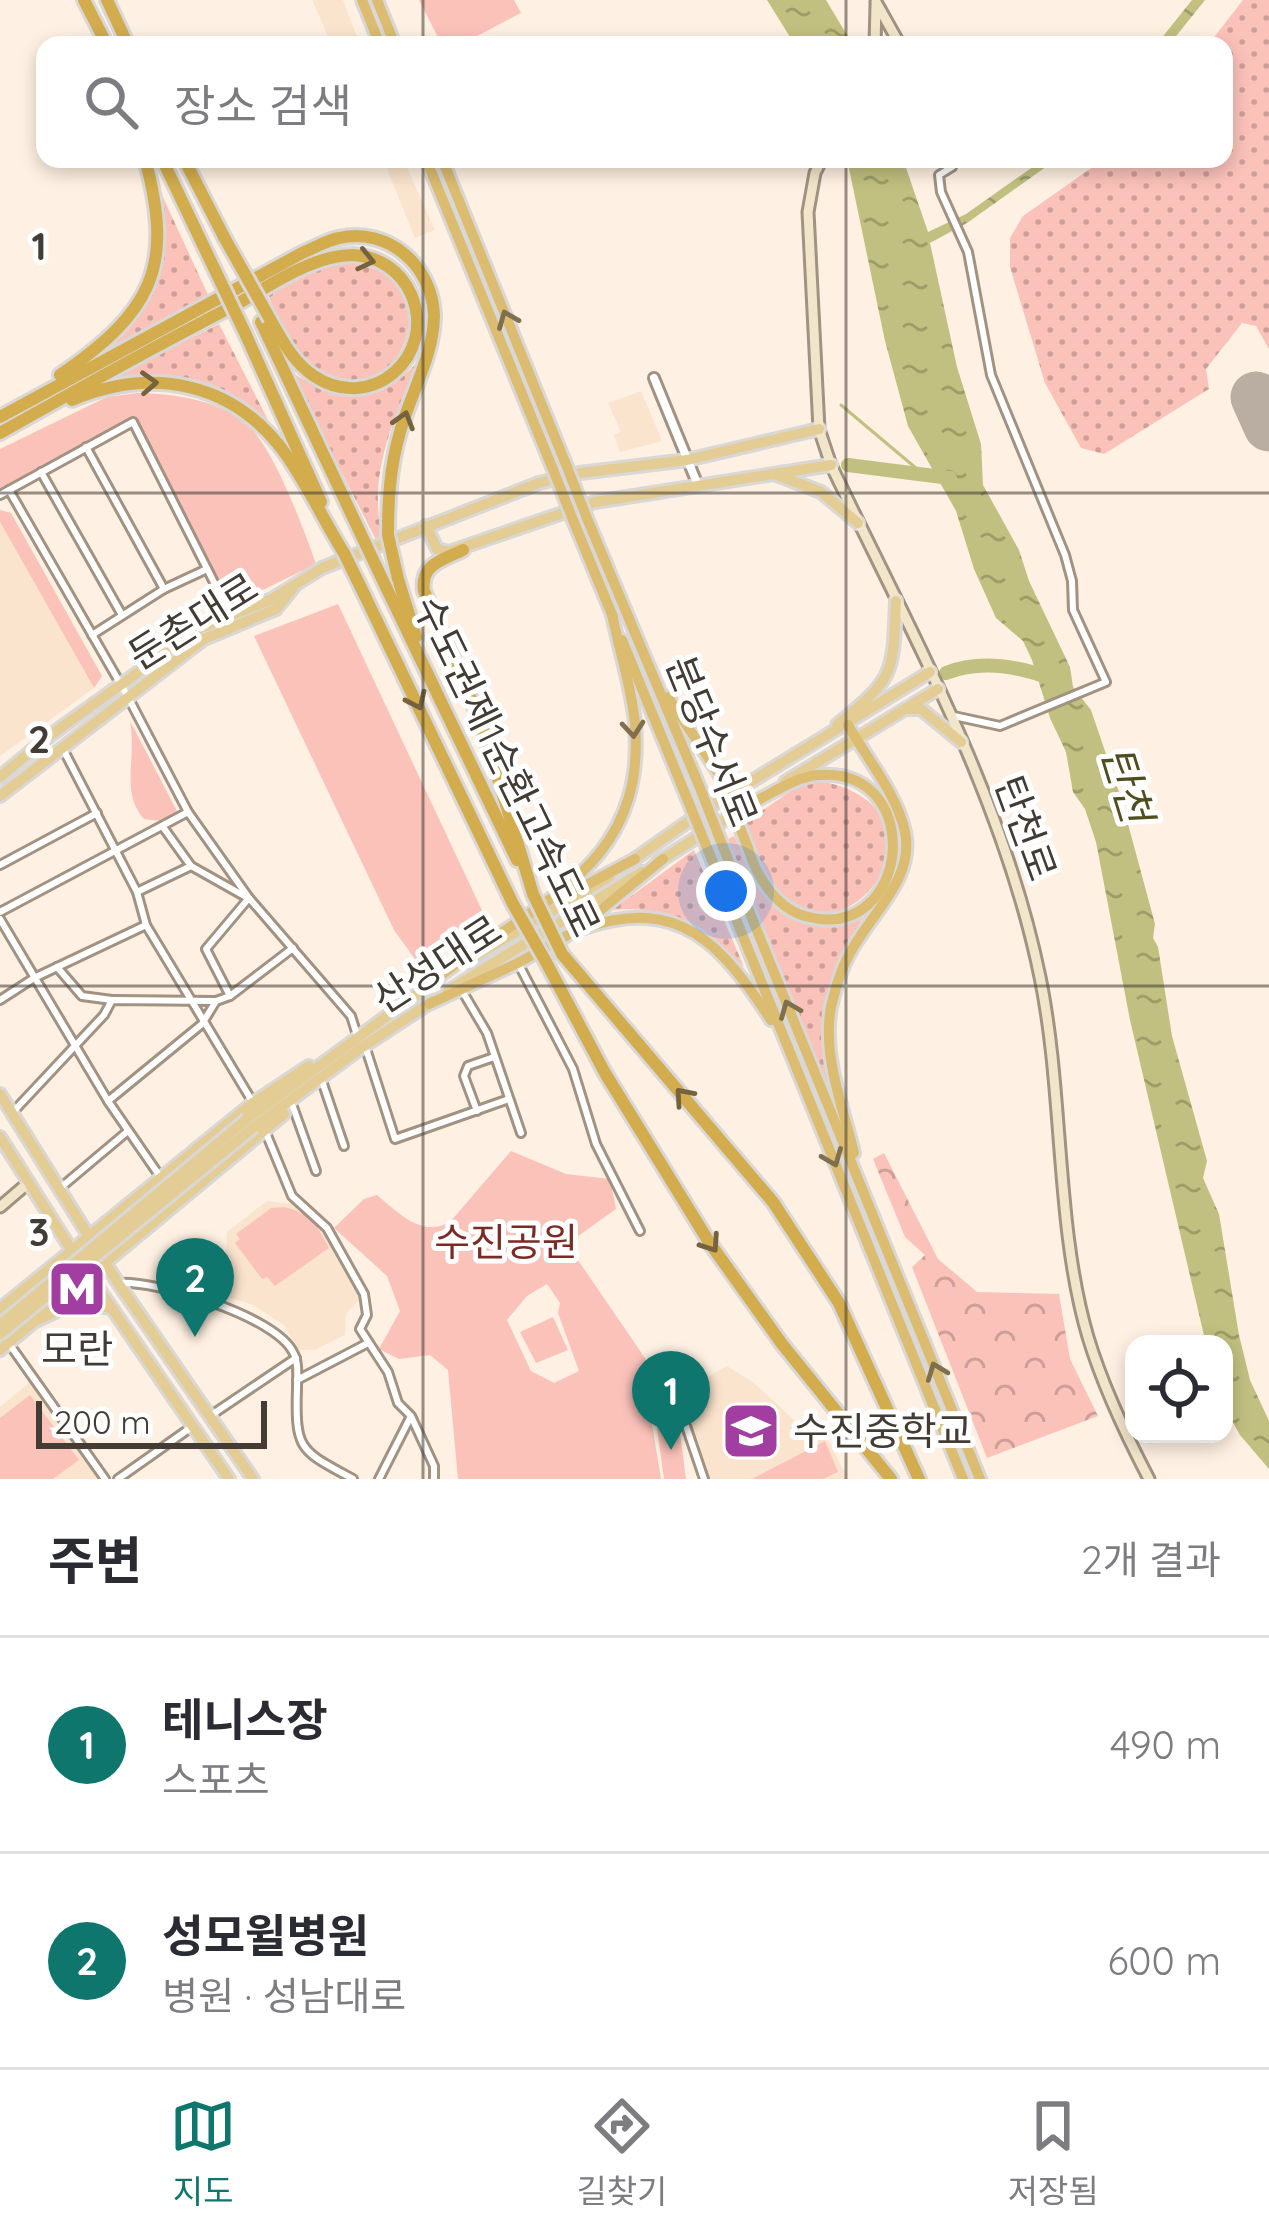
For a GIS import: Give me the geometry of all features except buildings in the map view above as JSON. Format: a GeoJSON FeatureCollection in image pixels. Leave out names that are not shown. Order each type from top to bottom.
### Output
{"type":"FeatureCollection","features":[{"type":"Feature","properties":{"kind":"highway"},"geometry":{"type":"LineString","coordinates":[[84,0],[102,36]]}},
{"type":"Feature","properties":{"kind":"highway"},"geometry":{"type":"LineString","coordinates":[[107,0],[124,36]]}},
{"type":"Feature","properties":{"kind":"highway"},"geometry":{"type":"LineString","coordinates":[[362,0],[376,36]]}},
{"type":"Feature","properties":{"kind":"highway"},"geometry":{"type":"LineString","coordinates":[[376,0],[391,36]]}},
{"type":"Feature","properties":{"kind":"highway"},"geometry":{"type":"LineString","coordinates":[[0,417],[112,338],[129,319],[151,274],[158,245],[159,216],[147,168]]}},
{"type":"Feature","properties":{"kind":"highway","name":"수도권제1순환고속도로"},"geometry":{"type":"LineString","coordinates":[[166,168],[344,553],[514,904],[605,1072],[709,1243],[782,1344],[891,1479]]}},
{"type":"Feature","properties":{"kind":"highway","name":"수도권제1순환고속도로"},"geometry":{"type":"LineString","coordinates":[[189,168],[265,320],[366,545],[392,583],[422,662],[562,954],[773,1202],[839,1304],[919,1479]]}},
{"type":"Feature","properties":{"kind":"highway","name":"분당수서로"},"geometry":{"type":"LineString","coordinates":[[430,168],[560,469]]}},
{"type":"Feature","properties":{"kind":"highway","name":"분당수서로"},"geometry":{"type":"LineString","coordinates":[[445,168],[612,614],[963,1479]]}},
{"type":"Feature","properties":{"kind":"highway"},"geometry":{"type":"LineString","coordinates":[[0,417],[304,252],[337,238],[381,240],[413,260],[426,278],[434,314],[428,350],[388,484],[392,583]]}},
{"type":"Feature","properties":{"kind":"highway"},"geometry":{"type":"LineString","coordinates":[[0,433],[325,260],[356,255],[392,269],[413,299],[416,338],[411,355],[388,380],[346,389],[310,374],[265,320]]}},
{"type":"Feature","properties":{"kind":"highway"},"geometry":{"type":"LineString","coordinates":[[0,433],[115,386],[146,381],[198,388],[241,409],[267,432],[288,458],[344,553]]}},
{"type":"Feature","properties":{"kind":"highway","name":"분당수서로"},"geometry":{"type":"LineString","coordinates":[[579,518],[653,675],[980,1479]]}},
{"type":"Feature","properties":{"kind":"highway"},"geometry":{"type":"LineString","coordinates":[[463,550],[431,566],[423,578],[424,591],[486,737],[533,894]]}},
{"type":"Feature","properties":{"kind":"highway"},"geometry":{"type":"LineString","coordinates":[[435,980],[475,947],[569,886],[598,859],[617,829],[632,792],[635,721],[612,614]]}},
{"type":"Feature","properties":{"kind":"highway"},"geometry":{"type":"LineString","coordinates":[[653,675],[719,774],[763,882],[779,902],[816,919],[837,918],[876,896],[889,876],[895,856],[889,819],[863,786],[819,775],[750,804]]}},
{"type":"Feature","properties":{"kind":"highway"},"geometry":{"type":"LineString","coordinates":[[848,725],[898,813],[906,854],[901,875],[847,957],[830,1012],[829,1046],[863,1185]]}},
{"type":"Feature","properties":{"kind":"highway"},"geometry":{"type":"LineString","coordinates":[[524,916],[635,859]]}},
{"type":"Feature","properties":{"kind":"highway"},"geometry":{"type":"LineString","coordinates":[[430,1004],[575,931],[663,859]]}},
{"type":"Feature","properties":{"kind":"highway"},"geometry":{"type":"LineString","coordinates":[[575,931],[628,917],[665,917],[689,927],[742,976],[786,1044]]}},
{"type":"Feature","properties":{"kind":"main road"},"geometry":{"type":"LineString","coordinates":[[875,1],[875,36]]}},
{"type":"Feature","properties":{"kind":"main road"},"geometry":{"type":"LineString","coordinates":[[875,1],[895,36]]}},
{"type":"Feature","properties":{"kind":"main road","name":"탄천로"},"geometry":{"type":"LineString","coordinates":[[818,168],[808,212],[819,429],[831,465],[950,716],[1017,881],[1041,980],[1087,1335],[1117,1416],[1149,1479]]}},
{"type":"Feature","properties":{"kind":"main road"},"geometry":{"type":"LineString","coordinates":[[819,429],[687,460],[580,472],[426,526],[439,551],[463,550],[595,502],[831,465]]}},
{"type":"Feature","properties":{"kind":"main road"},"geometry":{"type":"LineString","coordinates":[[773,474],[821,492],[858,524]]}},
{"type":"Feature","properties":{"kind":"main road","name":"둔촌대로"},"geometry":{"type":"LineString","coordinates":[[0,796],[200,628],[272,599],[322,568],[426,526]]}},
{"type":"Feature","properties":{"kind":"main road","name":"둔촌대로"},"geometry":{"type":"LineString","coordinates":[[0,777],[52,734],[204,639],[276,609],[297,580]]}},
{"type":"Feature","properties":{"kind":"main road"},"geometry":{"type":"LineString","coordinates":[[816,742],[884,684],[896,601]]}},
{"type":"Feature","properties":{"kind":"main road","name":"산성대로"},"geometry":{"type":"LineString","coordinates":[[3,1343],[358,1036],[435,980],[591,890],[703,811],[930,672]]}},
{"type":"Feature","properties":{"kind":"main road","name":"산성대로"},"geometry":{"type":"LineString","coordinates":[[0,1325],[361,1048],[938,689]]}},
{"type":"Feature","properties":{"kind":"main road"},"geometry":{"type":"LineString","coordinates":[[905,709],[921,709],[961,742]]}},
{"type":"Feature","properties":{"kind":"main road"},"geometry":{"type":"LineString","coordinates":[[3,1343],[88,1274],[111,1272],[255,1125],[293,1107],[430,1004]]}},
{"type":"Feature","properties":{"kind":"main road"},"geometry":{"type":"LineString","coordinates":[[0,1309],[253,1103],[358,1036]]}},
{"type":"Feature","properties":{"kind":"main road"},"geometry":{"type":"LineString","coordinates":[[0,1094],[111,1272],[253,1479]]}},
{"type":"Feature","properties":{"kind":"main road"},"geometry":{"type":"LineString","coordinates":[[0,1137],[72,1251],[229,1479]]}},
{"type":"Feature","properties":{"kind":"main road"},"geometry":{"type":"LineString","coordinates":[[0,1207],[28,1183]]}},
{"type":"Feature","properties":{"kind":"main road"},"geometry":{"type":"LineString","coordinates":[[33,1321],[86,1301],[114,1310]]}},
{"type":"Feature","properties":{"kind":"street"},"geometry":{"type":"LineString","coordinates":[[950,168],[939,175],[945,202],[968,252],[991,375],[1065,555],[1073,610],[1106,682],[1000,726],[950,716]]}},
{"type":"Feature","properties":{"kind":"street"},"geometry":{"type":"LineString","coordinates":[[654,378],[697,483]]}},
{"type":"Feature","properties":{"kind":"street"},"geometry":{"type":"LineString","coordinates":[[0,495],[133,422],[231,616]]}},
{"type":"Feature","properties":{"kind":"street"},"geometry":{"type":"LineString","coordinates":[[86,447],[164,589]]}},
{"type":"Feature","properties":{"kind":"street"},"geometry":{"type":"LineString","coordinates":[[41,472],[122,615]]}},
{"type":"Feature","properties":{"kind":"street"},"geometry":{"type":"LineString","coordinates":[[9,490],[188,812],[249,898],[351,1016],[358,1036]]}},
{"type":"Feature","properties":{"kind":"street"},"geometry":{"type":"LineString","coordinates":[[92,635],[164,589],[207,569]]}},
{"type":"Feature","properties":{"kind":"street"},"geometry":{"type":"LineString","coordinates":[[62,746],[137,892],[146,925],[253,1103]]}},
{"type":"Feature","properties":{"kind":"street"},"geometry":{"type":"LineString","coordinates":[[0,865],[99,812]]}},
{"type":"Feature","properties":{"kind":"street"},"geometry":{"type":"LineString","coordinates":[[161,1178],[74,1046],[0,916],[188,812]]}},
{"type":"Feature","properties":{"kind":"street"},"geometry":{"type":"LineString","coordinates":[[163,827],[191,866],[249,898]]}},
{"type":"Feature","properties":{"kind":"street"},"geometry":{"type":"LineString","coordinates":[[137,892],[191,866]]}},
{"type":"Feature","properties":{"kind":"street"},"geometry":{"type":"LineString","coordinates":[[230,996],[206,949],[249,898]]}},
{"type":"Feature","properties":{"kind":"street"},"geometry":{"type":"LineString","coordinates":[[0,1000],[34,978],[146,925]]}},
{"type":"Feature","properties":{"kind":"street"},"geometry":{"type":"LineString","coordinates":[[57,967],[82,996],[216,1001],[230,996],[294,947]]}},
{"type":"Feature","properties":{"kind":"street"},"geometry":{"type":"LineString","coordinates":[[518,963],[573,1070],[596,1144],[640,1231]]}},
{"type":"Feature","properties":{"kind":"street"},"geometry":{"type":"LineString","coordinates":[[460,989],[487,1033],[521,1133]]}},
{"type":"Feature","properties":{"kind":"street"},"geometry":{"type":"LineString","coordinates":[[12,1114],[104,1015],[112,1000]]}},
{"type":"Feature","properties":{"kind":"street"},"geometry":{"type":"LineString","coordinates":[[108,1101],[202,1024],[216,1001]]}},
{"type":"Feature","properties":{"kind":"street"},"geometry":{"type":"LineString","coordinates":[[367,1052],[395,1139],[509,1099]]}},
{"type":"Feature","properties":{"kind":"street"},"geometry":{"type":"LineString","coordinates":[[477,1111],[464,1076],[469,1066],[495,1057]]}},
{"type":"Feature","properties":{"kind":"street"},"geometry":{"type":"LineString","coordinates":[[322,1084],[344,1146]]}},
{"type":"Feature","properties":{"kind":"street"},"geometry":{"type":"LineString","coordinates":[[293,1107],[316,1171]]}},
{"type":"Feature","properties":{"kind":"street"},"geometry":{"type":"LineString","coordinates":[[255,1125],[292,1196],[327,1228],[364,1294],[367,1315],[360,1329],[388,1372],[398,1403],[411,1416],[434,1466],[434,1479]]}},
{"type":"Feature","properties":{"kind":"street"},"geometry":{"type":"LineString","coordinates":[[59,1190],[128,1131]]}},
{"type":"Feature","properties":{"kind":"street"},"geometry":{"type":"LineString","coordinates":[[111,1272],[247,1316],[277,1331],[296,1358],[296,1417],[302,1446],[312,1457],[353,1479]]}},
{"type":"Feature","properties":{"kind":"street"},"geometry":{"type":"LineString","coordinates":[[3,1343],[105,1479]]}},
{"type":"Feature","properties":{"kind":"street"},"geometry":{"type":"LineString","coordinates":[[297,1380],[368,1343]]}},
{"type":"Feature","properties":{"kind":"street"},"geometry":{"type":"LineString","coordinates":[[210,1415],[296,1358]]}},
{"type":"Feature","properties":{"kind":"street"},"geometry":{"type":"LineString","coordinates":[[379,1479],[411,1416]]}},
{"type":"Feature","properties":{"kind":"street"},"geometry":{"type":"LineString","coordinates":[[118,1479],[194,1426]]}},
{"type":"Feature","properties":{"kind":"street"},"geometry":{"type":"LineString","coordinates":[[686,1426],[704,1479]]}},
{"type":"Feature","properties":{"kind":"shaded area"},"geometry":{"type":"Polygon","coordinates":[[[312,0],[343,0],[357,36],[328,36],[312,0]]]}},
{"type":"Feature","properties":{"kind":"shaded area"},"geometry":{"type":"Polygon","coordinates":[[[387,168],[407,168],[435,230],[415,238],[387,168]]]}},
{"type":"Feature","properties":{"kind":"shaded area"},"geometry":{"type":"Polygon","coordinates":[[[641,391],[662,441],[620,452],[614,435],[621,432],[608,403],[641,391]]]}},
{"type":"Feature","properties":{"kind":"shaded area"},"geometry":{"type":"Polygon","coordinates":[[[0,522],[94,688],[0,756],[0,522]]]}},
{"type":"Feature","properties":{"kind":"shaded area"},"geometry":{"type":"Polygon","coordinates":[[[267,1201],[297,1204],[325,1227],[335,1256],[361,1298],[346,1314],[345,1335],[315,1350],[299,1350],[284,1325],[253,1305],[192,1285],[226,1256],[227,1232],[267,1201]]]}},
{"type":"Feature","properties":{"kind":"shaded area","name":"수진중학교"},"geometry":{"type":"Polygon","coordinates":[[[727,1366],[753,1382],[796,1422],[828,1440],[848,1479],[706,1479],[688,1420],[690,1387],[727,1366]]]}},
{"type":"Feature","properties":{"kind":"shaded area"},"geometry":{"type":"Polygon","coordinates":[[[31,1381],[99,1479],[0,1479],[0,1407],[31,1381]]]}},
{"type":"Feature","properties":{"kind":"green space"},"geometry":{"type":"Polygon","coordinates":[[[419,0],[514,0],[521,13],[477,36],[437,36],[419,0]]]}},
{"type":"Feature","properties":{"kind":"green space"},"geometry":{"type":"Polygon","coordinates":[[[1243,0],[1269,0],[1269,349],[1256,326],[1242,323],[1206,369],[1209,389],[1104,454],[1081,448],[1045,383],[1010,267],[1010,238],[1023,216],[1091,168],[1233,168],[1233,36],[1215,36],[1243,0]]]}},
{"type":"Feature","properties":{"kind":"green space"},"geometry":{"type":"Polygon","coordinates":[[[155,180],[209,297],[112,346],[140,308],[157,269],[162,227],[155,180]]]}},
{"type":"Feature","properties":{"kind":"green space"},"geometry":{"type":"Polygon","coordinates":[[[347,261],[388,273],[407,299],[408,331],[394,361],[370,381],[338,382],[303,356],[268,295],[329,264],[347,261]]]}},
{"type":"Feature","properties":{"kind":"green space"},"geometry":{"type":"Polygon","coordinates":[[[219,324],[272,428],[235,396],[194,379],[149,376],[100,384],[219,324]]]}},
{"type":"Feature","properties":{"kind":"green space"},"geometry":{"type":"Polygon","coordinates":[[[416,364],[383,459],[378,499],[381,550],[291,372],[326,390],[356,396],[385,388],[416,364]]]}},
{"type":"Feature","properties":{"kind":"green space"},"geometry":{"type":"Polygon","coordinates":[[[137,393],[213,405],[251,428],[280,474],[316,564],[236,603],[225,598],[130,418],[0,489],[0,449],[107,397],[137,393]]]}},
{"type":"Feature","properties":{"kind":"green space"},"geometry":{"type":"Polygon","coordinates":[[[0,510],[11,513],[102,676],[94,688],[0,522],[0,510]]]}},
{"type":"Feature","properties":{"kind":"green space"},"geometry":{"type":"Polygon","coordinates":[[[338,604],[487,921],[417,962],[394,930],[254,636],[338,604]]]}},
{"type":"Feature","properties":{"kind":"green space"},"geometry":{"type":"Polygon","coordinates":[[[130,721],[178,813],[161,821],[144,819],[133,798],[130,721]]]}},
{"type":"Feature","properties":{"kind":"green space"},"geometry":{"type":"Polygon","coordinates":[[[825,782],[865,799],[885,824],[888,852],[878,879],[858,901],[832,913],[804,911],[776,890],[761,867],[744,823],[801,784],[825,782]]]}},
{"type":"Feature","properties":{"kind":"green space"},"geometry":{"type":"Polygon","coordinates":[[[734,836],[780,912],[812,923],[865,915],[840,959],[828,1000],[825,1044],[830,1094],[728,839],[734,836]]]}},
{"type":"Feature","properties":{"kind":"green space"},"geometry":{"type":"Polygon","coordinates":[[[694,850],[744,967],[685,922],[653,911],[612,910],[694,850]]]}},
{"type":"Feature","properties":{"kind":"green space","name":"수진공원"},"geometry":{"type":"Polygon","coordinates":[[[511,1151],[566,1174],[610,1179],[616,1209],[567,1244],[649,1364],[676,1415],[651,1418],[661,1479],[458,1479],[448,1370],[430,1355],[399,1359],[379,1349],[400,1311],[387,1276],[334,1228],[364,1199],[377,1195],[420,1225],[450,1222],[511,1151]],[[547,1284],[527,1296],[507,1320],[531,1371],[554,1383],[579,1371],[558,1313],[560,1303],[547,1284]]]}},
{"type":"Feature","properties":{"kind":"green space"},"geometry":{"type":"Polygon","coordinates":[[[884,1153],[938,1259],[977,1292],[1059,1294],[1070,1359],[1098,1416],[987,1458],[912,1267],[925,1255],[905,1237],[873,1159],[884,1153]]]}},
{"type":"Feature","properties":{"kind":"green space"},"geometry":{"type":"Polygon","coordinates":[[[284,1207],[312,1221],[329,1248],[275,1286],[267,1277],[262,1279],[235,1243],[240,1239],[236,1234],[271,1208],[284,1207]]]}},
{"type":"Feature","properties":{"kind":"green space"},"geometry":{"type":"Polygon","coordinates":[[[553,1317],[568,1350],[536,1363],[520,1332],[553,1317]]]}},
{"type":"Feature","properties":{"kind":"green space"},"geometry":{"type":"Polygon","coordinates":[[[30,1395],[79,1460],[53,1479],[0,1479],[0,1418],[30,1395]]]}},
{"type":"Feature","properties":{"kind":"green space"},"geometry":{"type":"Polygon","coordinates":[[[678,1418],[686,1479],[664,1479],[656,1421],[678,1418]]]}},
{"type":"Feature","properties":{"kind":"green space"},"geometry":{"type":"Polygon","coordinates":[[[825,1441],[838,1472],[823,1479],[752,1479],[825,1441]]]}},
{"type":"Feature","properties":{"kind":"water"},"geometry":{"type":"Polygon","coordinates":[[[767,0],[826,0],[848,36],[789,36],[767,0]]]}},
{"type":"Feature","properties":{"kind":"water"},"geometry":{"type":"Polygon","coordinates":[[[1192,0],[1205,0],[1176,36],[1163,36],[1192,0]]]}},
{"type":"Feature","properties":{"kind":"water","name":"탄천"},"geometry":{"type":"Polygon","coordinates":[[[849,168],[906,168],[928,232],[966,214],[1031,168],[1044,168],[930,243],[957,367],[981,444],[983,485],[1019,550],[1070,667],[1073,687],[1091,710],[1121,798],[1155,924],[1153,938],[1172,1036],[1207,1161],[1203,1178],[1219,1214],[1239,1335],[1250,1380],[1269,1421],[1269,1469],[1233,1423],[1233,1335],[1204,1335],[1130,1020],[1096,842],[1085,809],[1073,792],[1066,752],[1023,641],[996,618],[956,511],[908,426],[849,168]]]}},
{"type":"Feature","properties":{"kind":"waterway"},"geometry":{"type":"LineString","coordinates":[[841,405],[923,474]]}},
{"type":"Feature","properties":{"kind":"waterway"},"geometry":{"type":"LineString","coordinates":[[848,465],[950,478]]}},
{"type":"Feature","properties":{"kind":"waterway"},"geometry":{"type":"LineString","coordinates":[[946,673],[998,666],[1050,678]]}},
{"type":"Feature","properties":{"kind":"runway"},"geometry":{"type":"LineString","coordinates":[[1256,397],[1269,426]]}},
{"type":"Feature","properties":{"kind":"place","name":"모란"},"geometry":{"type":"Point","coordinates":[77,1289]}},
{"type":"Feature","properties":{"kind":"place","name":"성모윌병원"},"geometry":{"type":"Point","coordinates":[195,1337]}},
{"type":"Feature","properties":{"kind":"place","name":"수진중학교"},"geometry":{"type":"Point","coordinates":[751,1431]}},
{"type":"Feature","properties":{"kind":"place","name":"테니스장"},"geometry":{"type":"Point","coordinates":[671,1450]}}]}
